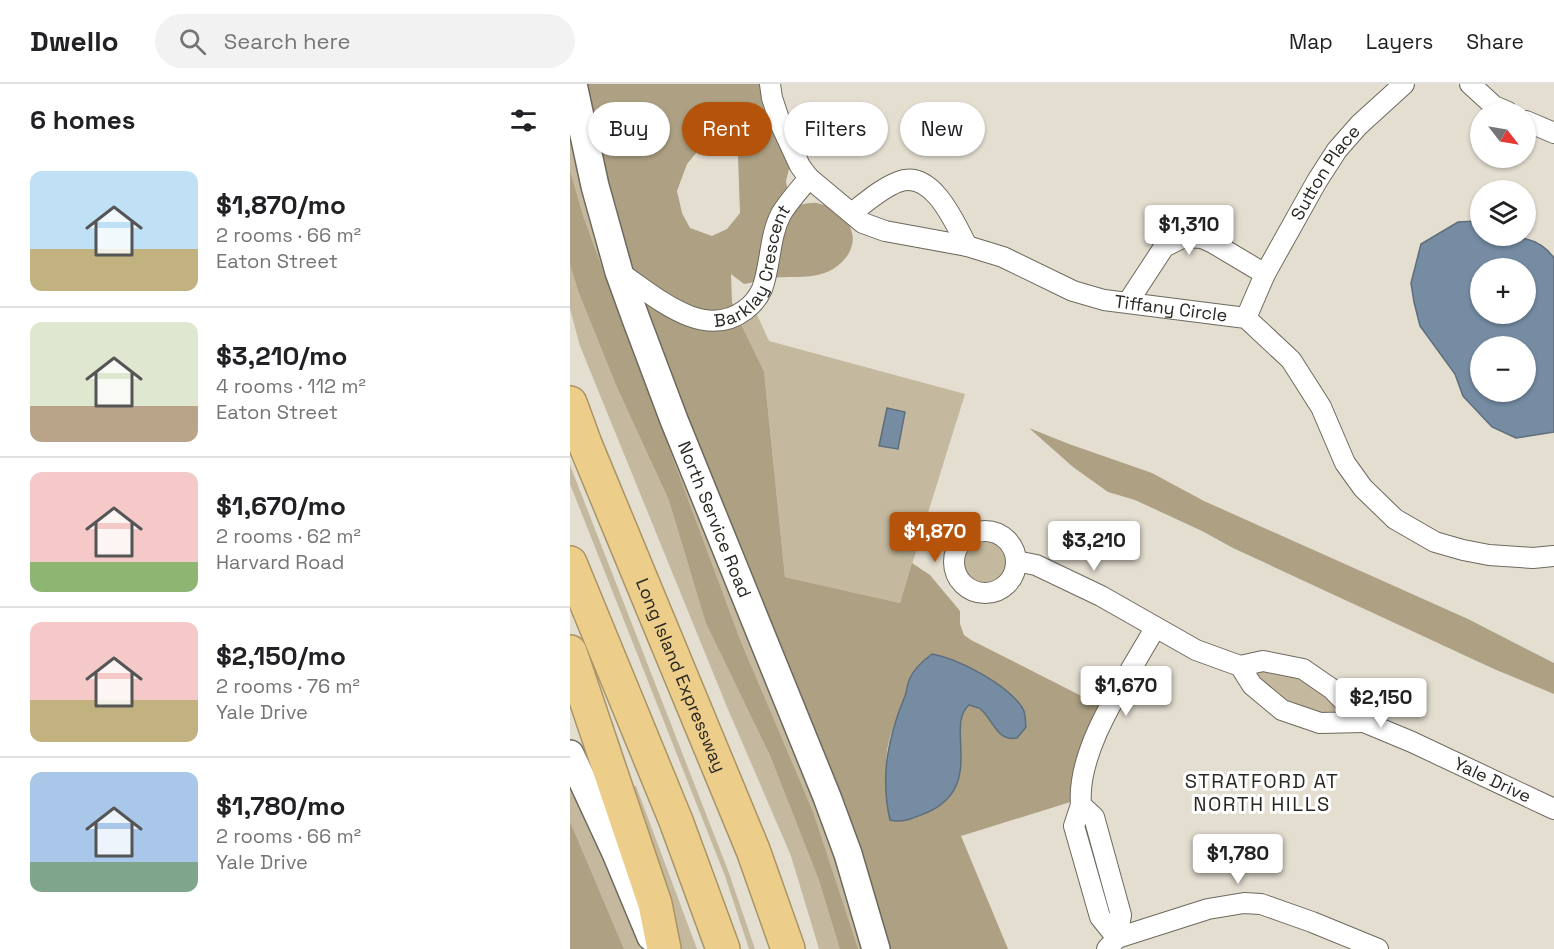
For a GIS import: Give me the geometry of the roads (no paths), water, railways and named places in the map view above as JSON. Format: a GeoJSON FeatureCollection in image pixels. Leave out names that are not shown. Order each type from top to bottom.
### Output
{"type":"FeatureCollection","features":[{"type":"Feature","properties":{"kind":"highway","name":"Long Island Expressway"},"geometry":{"type":"LineString","coordinates":[[570,403],[753,850],[788,949]]}},
{"type":"Feature","properties":{"kind":"highway"},"geometry":{"type":"LineString","coordinates":[[570,563],[676,821],[723,949]]}},
{"type":"Feature","properties":{"kind":"highway"},"geometry":{"type":"LineString","coordinates":[[570,652],[655,904],[664,949]]}},
{"type":"Feature","properties":{"kind":"main road","name":"North Service Road"},"geometry":{"type":"LineString","coordinates":[[573,84],[595,186],[619,272],[674,420],[827,797],[848,854],[876,949]]}},
{"type":"Feature","properties":{"kind":"main road"},"geometry":{"type":"LineString","coordinates":[[570,754],[620,862],[655,949]]}},
{"type":"Feature","properties":{"kind":"street","name":"Tiffany Circle"},"geometry":{"type":"LineString","coordinates":[[770,84],[781,125],[800,166],[809,178],[863,223],[885,231],[967,246],[1019,264],[1073,291],[1104,300],[1246,318],[1291,360],[1303,376],[1321,407],[1346,463],[1363,488],[1395,519],[1435,542],[1463,550],[1489,555],[1533,558],[1554,556]]}},
{"type":"Feature","properties":{"kind":"street","name":"Sutton Place"},"geometry":{"type":"LineString","coordinates":[[1246,318],[1265,274],[1337,150],[1385,91],[1404,84]]}},
{"type":"Feature","properties":{"kind":"street"},"geometry":{"type":"LineString","coordinates":[[1470,84],[1490,102]]}},
{"type":"Feature","properties":{"kind":"street"},"geometry":{"type":"LineString","coordinates":[[1536,126],[1554,133]]}},
{"type":"Feature","properties":{"kind":"street","name":"Barklay Crescent"},"geometry":{"type":"LineString","coordinates":[[619,272],[662,301],[702,321],[721,321],[737,316],[752,304],[761,291],[767,273],[772,240],[780,216],[809,178]]}},
{"type":"Feature","properties":{"kind":"street"},"geometry":{"type":"LineString","coordinates":[[852,213],[899,181],[919,182],[935,192],[967,246]]}},
{"type":"Feature","properties":{"kind":"street"},"geometry":{"type":"LineString","coordinates":[[1128,302],[1164,247],[1184,237],[1202,237],[1265,274]]}},
{"type":"Feature","properties":{"kind":"street","name":"Yale Drive"},"geometry":{"type":"LineString","coordinates":[[1016,561],[1036,565],[1101,596],[1186,646],[1240,666],[1263,661],[1303,669],[1332,689],[1364,722],[1554,809]]}},
{"type":"Feature","properties":{"kind":"street"},"geometry":{"type":"LineString","coordinates":[[1112,944],[1121,915],[1094,817],[1081,805],[1080,792],[1086,759],[1095,735],[1155,628]]}},
{"type":"Feature","properties":{"kind":"street","name":"Yale Drive"},"geometry":{"type":"LineString","coordinates":[[1240,666],[1252,685],[1282,710],[1320,723],[1364,722]]}},
{"type":"Feature","properties":{"kind":"street"},"geometry":{"type":"LineString","coordinates":[[1112,944],[1208,909],[1244,903],[1261,904],[1302,918],[1378,949]]}},
{"type":"Feature","properties":{"kind":"water"},"geometry":{"type":"Polygon","coordinates":[[[1470,221],[1470,246],[1536,246],[1536,243],[1554,258],[1554,432],[1516,438],[1492,427],[1463,396],[1455,374],[1420,326],[1411,283],[1421,244],[1458,222],[1470,221]]]}},
{"type":"Feature","properties":{"kind":"water"},"geometry":{"type":"Polygon","coordinates":[[[887,408],[905,412],[898,449],[879,446],[887,408]]]}},
{"type":"Feature","properties":{"kind":"water"},"geometry":{"type":"Polygon","coordinates":[[[932,654],[969,667],[1007,691],[1023,709],[1026,727],[1017,738],[1004,736],[999,733],[984,712],[969,705],[962,715],[960,773],[955,788],[944,802],[926,813],[904,820],[890,820],[886,772],[894,726],[910,678],[919,665],[932,654]]]}},
{"type":"Feature","properties":{"kind":"district","name":"STRATFORD AT NORTH HILLS"},"geometry":{"type":"Point","coordinates":[1262,792]}}]}
